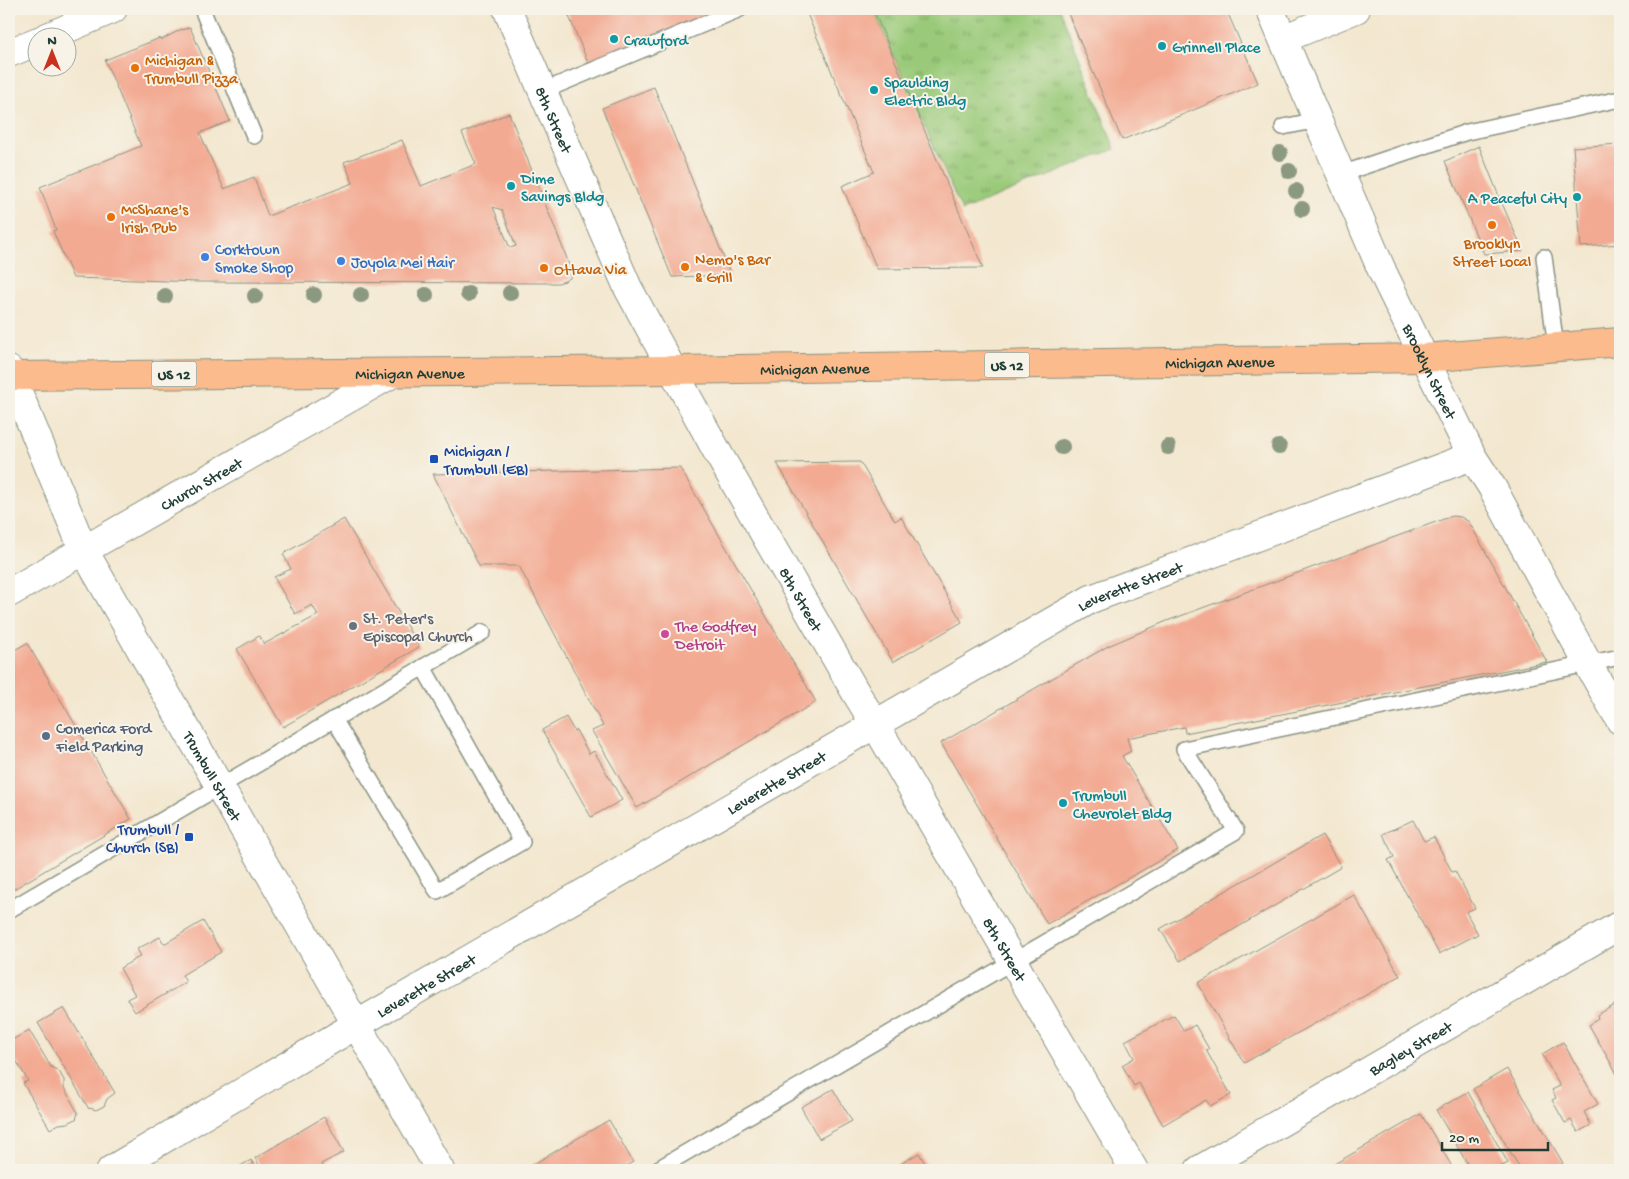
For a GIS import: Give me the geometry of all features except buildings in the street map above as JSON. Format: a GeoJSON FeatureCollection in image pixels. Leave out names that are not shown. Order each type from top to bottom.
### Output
{"type":"FeatureCollection","features":[{"type":"Feature","properties":{"kind":"main road","name":"Michigan Avenue"},"geometry":{"type":"LineString","coordinates":[[10,374],[673,370],[1424,358],[1620,342]]}},
{"type":"Feature","properties":{"kind":"street"},"geometry":{"type":"LineString","coordinates":[[68,28],[113,9]]}},
{"type":"Feature","properties":{"kind":"street","name":"8th Street"},"geometry":{"type":"LineString","coordinates":[[507,9],[628,288],[719,455],[1134,1170]]}},
{"type":"Feature","properties":{"kind":"street","name":"Brooklyn Street"},"geometry":{"type":"LineString","coordinates":[[1270,9],[1383,273],[1472,456],[1492,487],[1620,720]]}},
{"type":"Feature","properties":{"kind":"street"},"geometry":{"type":"LineString","coordinates":[[1283,39],[1356,9]]}},
{"type":"Feature","properties":{"kind":"street"},"geometry":{"type":"LineString","coordinates":[[9,53],[28,44]]}},
{"type":"Feature","properties":{"kind":"street","name":"Church Street"},"geometry":{"type":"LineString","coordinates":[[9,593],[393,373]]}},
{"type":"Feature","properties":{"kind":"street","name":"Trumbull Street"},"geometry":{"type":"LineString","coordinates":[[10,374],[83,549],[440,1170]]}},
{"type":"Feature","properties":{"kind":"street","name":"Leverette Street"},"geometry":{"type":"LineString","coordinates":[[111,1170],[356,1025],[1091,599],[1472,456]]}},
{"type":"Feature","properties":{"kind":"street","name":"Bagley Street"},"geometry":{"type":"LineString","coordinates":[[1199,1170],[1620,925]]}},
{"type":"Feature","properties":{"kind":"lane"},"geometry":{"type":"LineString","coordinates":[[202,9],[254,136]]}},
{"type":"Feature","properties":{"kind":"lane"},"geometry":{"type":"LineString","coordinates":[[543,91],[740,9]]}},
{"type":"Feature","properties":{"kind":"lane"},"geometry":{"type":"LineString","coordinates":[[1341,174],[1467,132],[1620,99]]}},
{"type":"Feature","properties":{"kind":"lane"},"geometry":{"type":"LineString","coordinates":[[1283,128],[1318,120]]}},
{"type":"Feature","properties":{"kind":"lane"},"geometry":{"type":"LineString","coordinates":[[1544,257],[1556,347]]}},
{"type":"Feature","properties":{"kind":"lane"},"geometry":{"type":"LineString","coordinates":[[9,910],[483,632]]}},
{"type":"Feature","properties":{"kind":"lane"},"geometry":{"type":"LineString","coordinates":[[656,1170],[1236,831],[1184,749],[1620,657]]}},
{"type":"Feature","properties":{"kind":"lane"},"geometry":{"type":"LineString","coordinates":[[334,719],[437,891],[522,842],[423,667]]}},
{"type":"Feature","properties":{"kind":"green space"},"geometry":{"type":"Polygon","coordinates":[[[873,9],[1060,9],[1115,149],[962,211],[873,9]]]}},
{"type":"Feature","properties":{"kind":"place","name":"Crawford"},"geometry":{"type":"Point","coordinates":[614,39]}},
{"type":"Feature","properties":{"kind":"place","name":"Grinnell Place"},"geometry":{"type":"Point","coordinates":[1162,46]}},
{"type":"Feature","properties":{"kind":"place","name":"Michigan & Trumbull Pizza"},"geometry":{"type":"Point","coordinates":[135,68]}},
{"type":"Feature","properties":{"kind":"place","name":"Spaulding Electric Bldg"},"geometry":{"type":"Point","coordinates":[874,90]}},
{"type":"Feature","properties":{"kind":"place","name":"Dime Savings Bldg"},"geometry":{"type":"Point","coordinates":[511,186]}},
{"type":"Feature","properties":{"kind":"place","name":"A Peaceful City"},"geometry":{"type":"Point","coordinates":[1577,197]}},
{"type":"Feature","properties":{"kind":"place","name":"McShane's Irish Pub"},"geometry":{"type":"Point","coordinates":[111,217]}},
{"type":"Feature","properties":{"kind":"place","name":"Brooklyn Street Local"},"geometry":{"type":"Point","coordinates":[1492,225]}},
{"type":"Feature","properties":{"kind":"place","name":"Corktown Smoke Shop"},"geometry":{"type":"Point","coordinates":[205,257]}},
{"type":"Feature","properties":{"kind":"place","name":"Joyola Mei Hair"},"geometry":{"type":"Point","coordinates":[341,261]}},
{"type":"Feature","properties":{"kind":"place","name":"Nemo's Bar & Grill"},"geometry":{"type":"Point","coordinates":[685,267]}},
{"type":"Feature","properties":{"kind":"place","name":"Ottava Via"},"geometry":{"type":"Point","coordinates":[544,268]}},
{"type":"Feature","properties":{"kind":"place","name":"Michigan / Trumbull (EB)"},"geometry":{"type":"Point","coordinates":[434,459]}},
{"type":"Feature","properties":{"kind":"place","name":"St. Peter's Episcopal Church"},"geometry":{"type":"Point","coordinates":[353,626]}},
{"type":"Feature","properties":{"kind":"place","name":"The Godfrey Detroit"},"geometry":{"type":"Point","coordinates":[665,634]}},
{"type":"Feature","properties":{"kind":"place","name":"Comerica Ford Field Parking"},"geometry":{"type":"Point","coordinates":[46,736]}},
{"type":"Feature","properties":{"kind":"place","name":"Trumbull Chevrolet Bldg"},"geometry":{"type":"Point","coordinates":[1063,803]}},
{"type":"Feature","properties":{"kind":"place","name":"Trumbull / Church (SB)"},"geometry":{"type":"Point","coordinates":[189,837]}}]}
